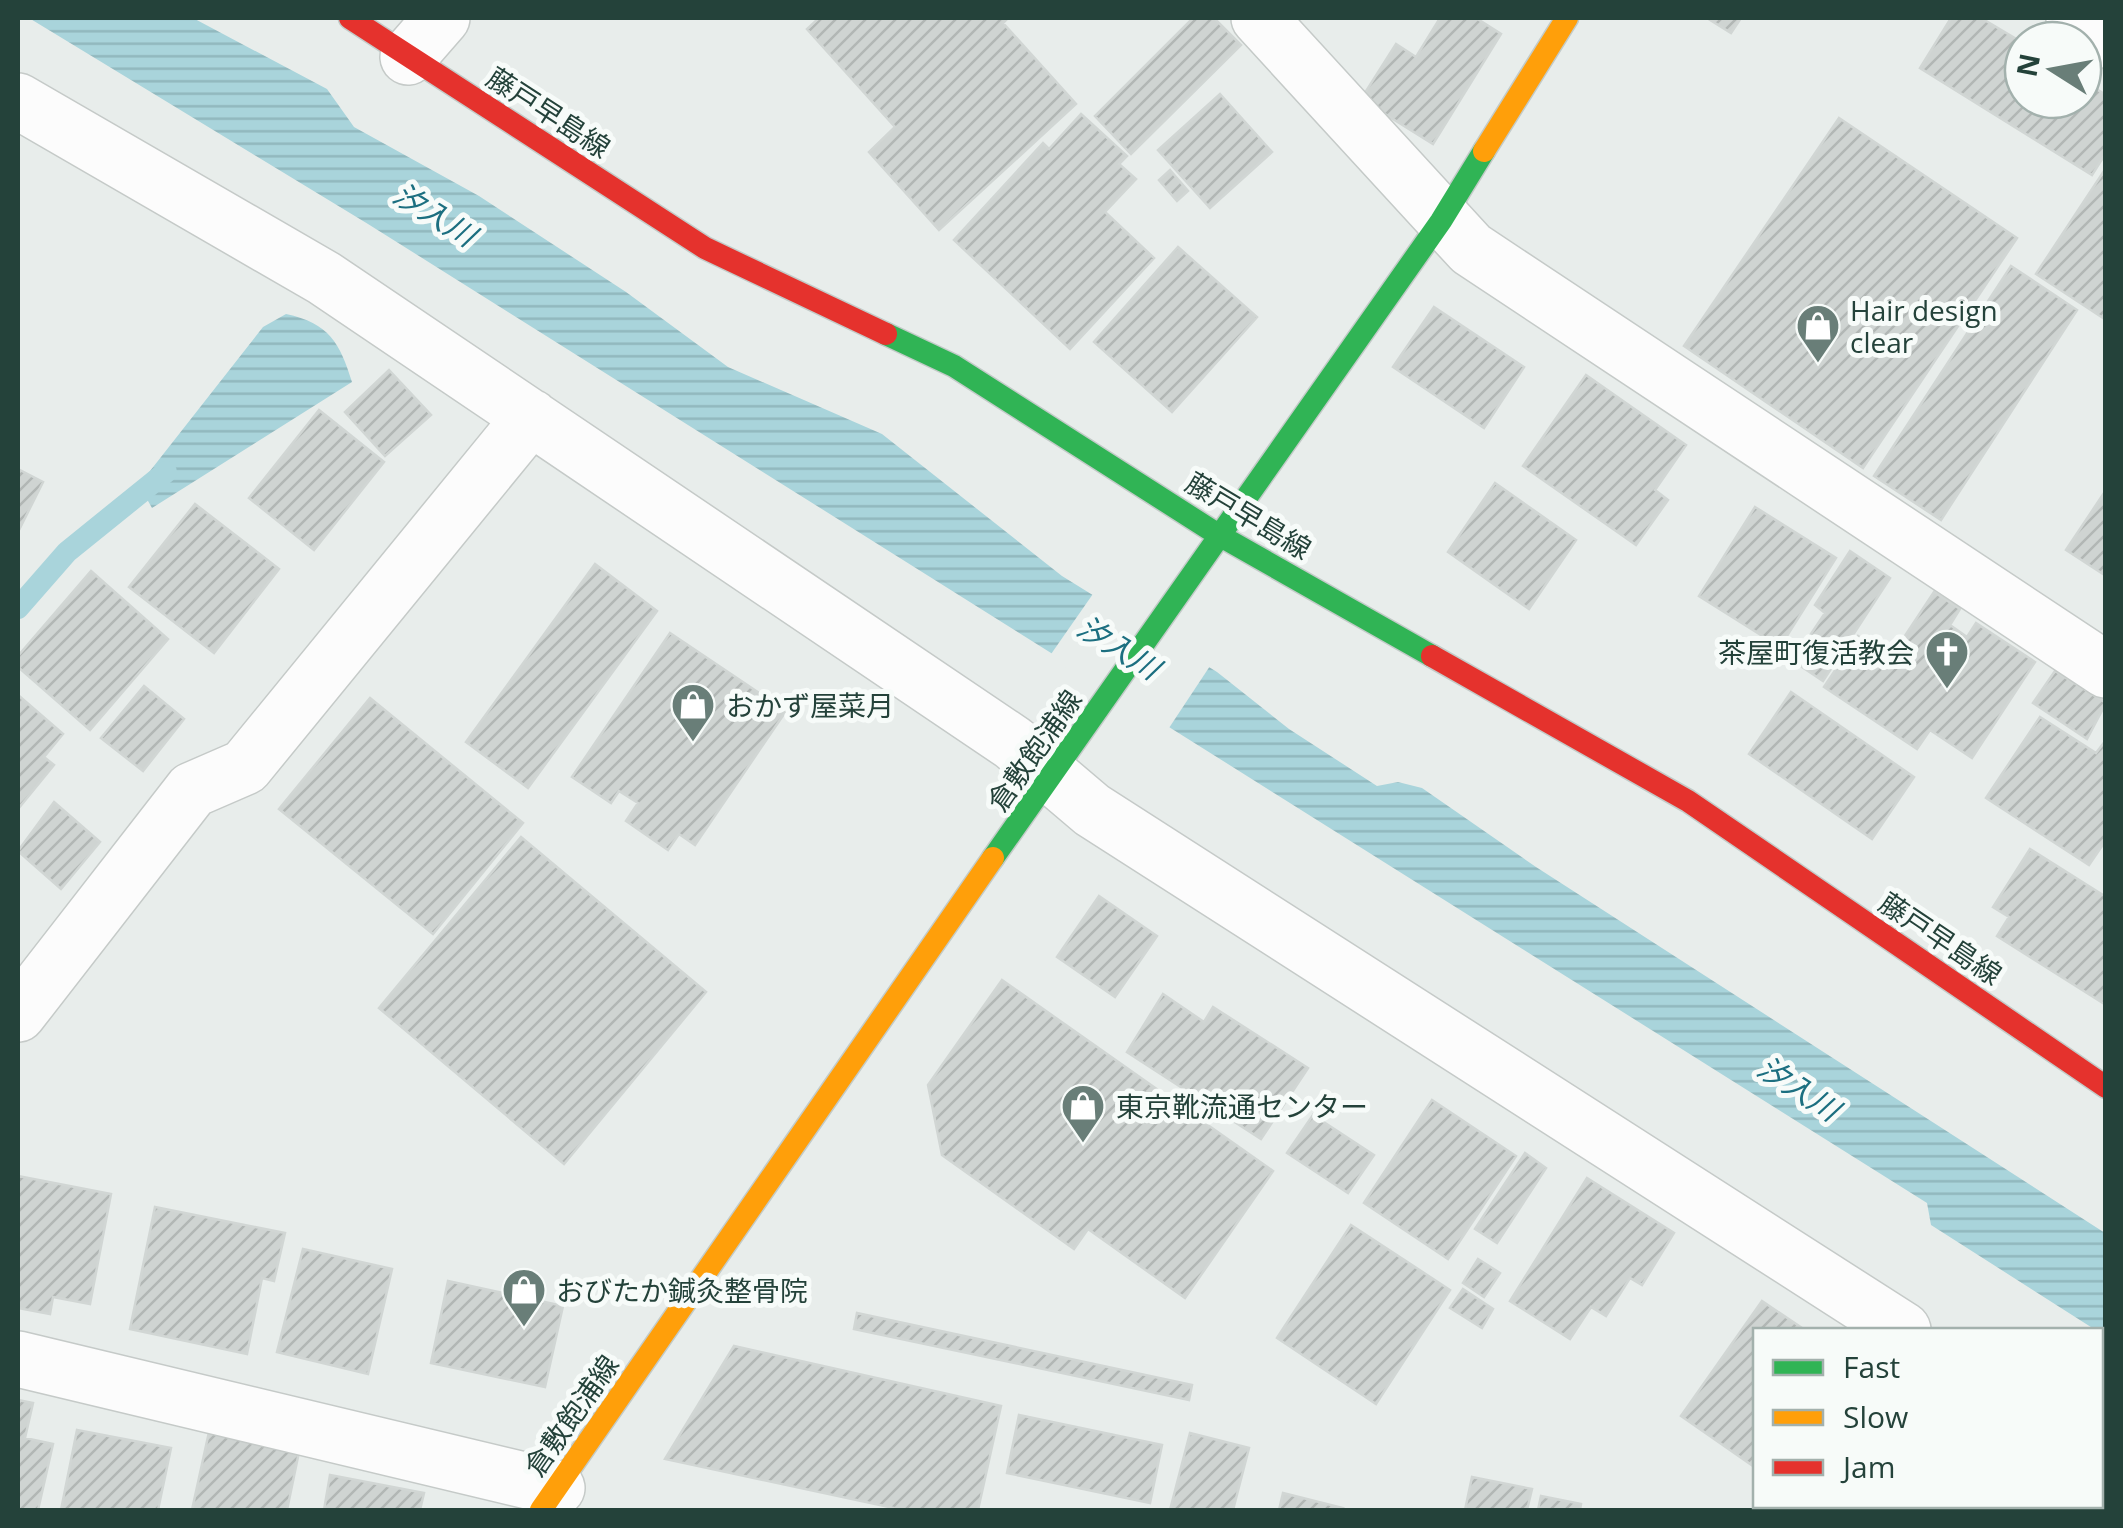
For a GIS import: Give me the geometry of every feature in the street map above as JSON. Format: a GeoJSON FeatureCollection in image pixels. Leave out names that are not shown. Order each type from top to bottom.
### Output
{"type":"FeatureCollection","features":[{"type":"Feature","properties":{"kind":"main road","name":"藤戸早島線"},"geometry":{"type":"LineString","coordinates":[[350,18],[426,37],[705,248],[954,366],[1217,534],[1688,802],[2106,1086]]}},
{"type":"Feature","properties":{"kind":"main road","name":"倉敷飽浦線"},"geometry":{"type":"LineString","coordinates":[[549,1499],[1217,534],[1441,220],[1567,18]]}},
{"type":"Feature","properties":{"kind":"street"},"geometry":{"type":"LineString","coordinates":[[1259,18],[1471,249],[2106,670]]}},
{"type":"Feature","properties":{"kind":"street"},"geometry":{"type":"LineString","coordinates":[[2074,18],[2106,40]]}},
{"type":"Feature","properties":{"kind":"street"},"geometry":{"type":"LineString","coordinates":[[18,100],[324,278],[1013,743],[1060,766],[1108,821],[1900,1328]]}},
{"type":"Feature","properties":{"kind":"street"},"geometry":{"type":"LineString","coordinates":[[18,1014],[192,790],[245,766],[530,417]]}},
{"type":"Feature","properties":{"kind":"street"},"geometry":{"type":"LineString","coordinates":[[18,1359],[549,1499]]}},
{"type":"Feature","properties":{"kind":"water","name":"汐入川"},"geometry":{"type":"Polygon","coordinates":[[[29,18],[193,18],[327,89],[354,127],[479,196],[626,292],[728,367],[882,434],[1062,576],[1217,672],[1289,729],[1377,786],[1398,782],[1422,788],[1536,867],[2105,1233],[2105,1336],[2103,1328],[2092,1328],[1931,1225],[1927,1203],[368,224],[29,18]]]}},
{"type":"Feature","properties":{"kind":"water"},"geometry":{"type":"Polygon","coordinates":[[[286,314],[313,323],[331,337],[352,382],[152,508],[139,485],[263,327],[286,314]]]}},
{"type":"Feature","properties":{"kind":"pier"},"geometry":{"type":"Polygon","coordinates":[[[1095,591],[1212,663],[1167,731],[1049,657],[1095,591]]]}},
{"type":"Feature","properties":{"kind":"building"},"geometry":{"type":"Polygon","coordinates":[[[819,18],[1008,18],[1003,23],[1076,104],[939,230],[869,152],[895,127],[807,29],[819,18]]]}},
{"type":"Feature","properties":{"kind":"building"},"geometry":{"type":"Polygon","coordinates":[[[1193,18],[1214,18],[1241,45],[1131,154],[1095,116],[1193,18]]]}},
{"type":"Feature","properties":{"kind":"building"},"geometry":{"type":"Polygon","coordinates":[[[1440,18],[1476,18],[1501,34],[1433,144],[1361,99],[1396,44],[1416,57],[1440,18]]]}},
{"type":"Feature","properties":{"kind":"building"},"geometry":{"type":"Polygon","coordinates":[[[1707,18],[1741,18],[1731,33],[1707,18]]]}},
{"type":"Feature","properties":{"kind":"building"},"geometry":{"type":"Polygon","coordinates":[[[1951,18],[1981,18],[2003,31],[2003,120],[1920,68],[1951,18]]]}},
{"type":"Feature","properties":{"kind":"building"},"geometry":{"type":"Polygon","coordinates":[[[2103,93],[2106,95],[2106,153],[2092,175],[2004,120],[2103,120],[2103,93]]]}},
{"type":"Feature","properties":{"kind":"building"},"geometry":{"type":"Polygon","coordinates":[[[1220,94],[1272,152],[1210,208],[1158,150],[1220,94]]]}},
{"type":"Feature","properties":{"kind":"building"},"geometry":{"type":"Polygon","coordinates":[[[1081,114],[1127,156],[1119,164],[1136,179],[1105,212],[1154,258],[1070,349],[954,240],[1043,143],[1049,149],[1081,114]]]}},
{"type":"Feature","properties":{"kind":"building"},"geometry":{"type":"Polygon","coordinates":[[[1839,118],[2017,238],[1863,468],[1684,346],[1839,118]]]}},
{"type":"Feature","properties":{"kind":"building"},"geometry":{"type":"Polygon","coordinates":[[[2106,168],[2106,320],[2036,274],[2106,168]]]}},
{"type":"Feature","properties":{"kind":"building"},"geometry":{"type":"Polygon","coordinates":[[[1170,170],[1188,191],[1177,201],[1159,180],[1170,170]]]}},
{"type":"Feature","properties":{"kind":"building"},"geometry":{"type":"Polygon","coordinates":[[[1178,247],[1257,317],[1172,412],[1094,342],[1178,247]]]}},
{"type":"Feature","properties":{"kind":"building"},"geometry":{"type":"Polygon","coordinates":[[[2011,266],[2077,310],[1941,520],[1874,476],[2011,266]]]}},
{"type":"Feature","properties":{"kind":"building"},"geometry":{"type":"Polygon","coordinates":[[[1434,307],[1524,367],[1484,428],[1393,367],[1434,307]]]}},
{"type":"Feature","properties":{"kind":"building"},"geometry":{"type":"Polygon","coordinates":[[[389,370],[431,415],[385,456],[345,412],[389,370]]]}},
{"type":"Feature","properties":{"kind":"building"},"geometry":{"type":"Polygon","coordinates":[[[1586,375],[1686,445],[1655,490],[1668,500],[1636,545],[1523,466],[1586,375]]]}},
{"type":"Feature","properties":{"kind":"building"},"geometry":{"type":"Polygon","coordinates":[[[319,410],[384,462],[314,550],[249,498],[319,410]]]}},
{"type":"Feature","properties":{"kind":"building"},"geometry":{"type":"Polygon","coordinates":[[[18,469],[43,482],[18,532],[18,469]]]}},
{"type":"Feature","properties":{"kind":"building"},"geometry":{"type":"Polygon","coordinates":[[[1495,483],[1576,540],[1529,609],[1448,552],[1495,483]]]}},
{"type":"Feature","properties":{"kind":"building"},"geometry":{"type":"Polygon","coordinates":[[[2106,490],[2106,576],[2066,550],[2106,490]]]}},
{"type":"Feature","properties":{"kind":"building"},"geometry":{"type":"Polygon","coordinates":[[[195,504],[279,569],[214,653],[129,587],[195,504]]]}},
{"type":"Feature","properties":{"kind":"building"},"geometry":{"type":"Polygon","coordinates":[[[1755,507],[1836,558],[1780,647],[1699,596],[1755,507]]]}},
{"type":"Feature","properties":{"kind":"building"},"geometry":{"type":"Polygon","coordinates":[[[1850,551],[1890,578],[1823,681],[1793,661],[1825,613],[1815,605],[1850,551]]]}},
{"type":"Feature","properties":{"kind":"building"},"geometry":{"type":"Polygon","coordinates":[[[595,564],[657,611],[528,788],[466,742],[595,564]]]}},
{"type":"Feature","properties":{"kind":"building"},"geometry":{"type":"Polygon","coordinates":[[[91,571],[168,639],[90,730],[18,667],[18,656],[91,571]]]}},
{"type":"Feature","properties":{"kind":"building"},"geometry":{"type":"Polygon","coordinates":[[[1934,592],[1960,609],[1950,625],[1967,637],[1976,623],[2035,662],[1972,758],[1930,730],[1917,749],[1824,687],[1858,636],[1891,657],[1934,592]]]}},
{"type":"Feature","properties":{"kind":"building"},"geometry":{"type":"Polygon","coordinates":[[[670,633],[786,711],[695,845],[679,834],[668,850],[626,821],[638,803],[619,791],[611,803],[572,777],[670,633]]]}},
{"type":"Feature","properties":{"kind":"building"},"geometry":{"type":"Polygon","coordinates":[[[2055,671],[2106,703],[2087,739],[2033,703],[2055,671]]]}},
{"type":"Feature","properties":{"kind":"building"},"geometry":{"type":"Polygon","coordinates":[[[144,686],[184,719],[143,771],[101,738],[144,686]]]}},
{"type":"Feature","properties":{"kind":"building"},"geometry":{"type":"Polygon","coordinates":[[[1791,692],[1914,777],[1872,839],[1749,754],[1791,692]]]}},
{"type":"Feature","properties":{"kind":"building"},"geometry":{"type":"Polygon","coordinates":[[[18,695],[63,734],[44,757],[54,765],[18,809],[18,695]]]}},
{"type":"Feature","properties":{"kind":"building"},"geometry":{"type":"Polygon","coordinates":[[[370,698],[523,823],[433,934],[279,809],[370,698]]]}},
{"type":"Feature","properties":{"kind":"building"},"geometry":{"type":"Polygon","coordinates":[[[2040,717],[2096,753],[2106,740],[2106,840],[2089,865],[1986,798],[2040,717]]]}},
{"type":"Feature","properties":{"kind":"building"},"geometry":{"type":"Polygon","coordinates":[[[54,802],[100,842],[61,889],[18,851],[54,802]]]}},
{"type":"Feature","properties":{"kind":"building"},"geometry":{"type":"Polygon","coordinates":[[[521,837],[706,992],[564,1164],[379,1008],[521,837]]]}},
{"type":"Feature","properties":{"kind":"building"},"geometry":{"type":"Polygon","coordinates":[[[2030,849],[2106,897],[2106,1005],[1997,936],[2009,917],[1993,907],[2030,849]]]}},
{"type":"Feature","properties":{"kind":"building"},"geometry":{"type":"Polygon","coordinates":[[[1099,896],[1157,936],[1115,997],[1057,957],[1099,896]]]}},
{"type":"Feature","properties":{"kind":"building"},"geometry":{"type":"Polygon","coordinates":[[[1002,980],[1273,1171],[1185,1298],[1088,1229],[1074,1249],[942,1155],[928,1085],[1002,980]]]}},
{"type":"Feature","properties":{"kind":"building"},"geometry":{"type":"Polygon","coordinates":[[[1163,994],[1204,1022],[1213,1007],[1308,1068],[1261,1139],[1127,1052],[1163,994]]]}},
{"type":"Feature","properties":{"kind":"building"},"geometry":{"type":"Polygon","coordinates":[[[1432,1100],[1516,1156],[1448,1259],[1364,1203],[1432,1100]]]}},
{"type":"Feature","properties":{"kind":"building"},"geometry":{"type":"Polygon","coordinates":[[[1313,1115],[1374,1155],[1348,1193],[1287,1153],[1313,1115]]]}},
{"type":"Feature","properties":{"kind":"building"},"geometry":{"type":"Polygon","coordinates":[[[1525,1153],[1546,1168],[1497,1243],[1475,1229],[1525,1153]]]}},
{"type":"Feature","properties":{"kind":"building"},"geometry":{"type":"Polygon","coordinates":[[[18,1176],[111,1194],[90,1304],[53,1297],[50,1314],[18,1308],[18,1176]]]}},
{"type":"Feature","properties":{"kind":"building"},"geometry":{"type":"Polygon","coordinates":[[[1587,1178],[1674,1233],[1642,1285],[1630,1278],[1606,1316],[1591,1307],[1570,1339],[1510,1301],[1587,1178]]]}},
{"type":"Feature","properties":{"kind":"building"},"geometry":{"type":"Polygon","coordinates":[[[155,1207],[285,1233],[274,1281],[262,1278],[247,1354],[130,1329],[155,1207]]]}},
{"type":"Feature","properties":{"kind":"building"},"geometry":{"type":"Polygon","coordinates":[[[1351,1225],[1450,1290],[1376,1404],[1277,1338],[1351,1225]]]}},
{"type":"Feature","properties":{"kind":"building"},"geometry":{"type":"Polygon","coordinates":[[[303,1249],[392,1269],[368,1374],[277,1352],[303,1249]]]}},
{"type":"Feature","properties":{"kind":"building"},"geometry":{"type":"Polygon","coordinates":[[[1478,1259],[1500,1273],[1484,1297],[1463,1283],[1478,1259]]]}},
{"type":"Feature","properties":{"kind":"building"},"geometry":{"type":"Polygon","coordinates":[[[448,1281],[563,1306],[545,1387],[431,1363],[448,1281]]]}},
{"type":"Feature","properties":{"kind":"building"},"geometry":{"type":"Polygon","coordinates":[[[1463,1289],[1493,1309],[1482,1328],[1450,1308],[1463,1289]]]}},
{"type":"Feature","properties":{"kind":"building"},"geometry":{"type":"Polygon","coordinates":[[[1762,1301],[1802,1328],[1753,1328],[1753,1466],[1681,1416],[1762,1301]]]}},
{"type":"Feature","properties":{"kind":"building"},"geometry":{"type":"Polygon","coordinates":[[[857,1313],[1192,1385],[1189,1400],[854,1329],[857,1313]]]}},
{"type":"Feature","properties":{"kind":"building"},"geometry":{"type":"Polygon","coordinates":[[[734,1346],[1001,1406],[978,1510],[903,1510],[665,1459],[734,1346]]]}},
{"type":"Feature","properties":{"kind":"building"},"geometry":{"type":"Polygon","coordinates":[[[18,1400],[33,1403],[25,1438],[53,1444],[38,1510],[18,1510],[18,1400]]]}},
{"type":"Feature","properties":{"kind":"building"},"geometry":{"type":"Polygon","coordinates":[[[1019,1415],[1162,1445],[1150,1503],[1007,1473],[1019,1415]]]}},
{"type":"Feature","properties":{"kind":"building"},"geometry":{"type":"Polygon","coordinates":[[[77,1430],[171,1448],[158,1510],[61,1510],[77,1430]]]}},
{"type":"Feature","properties":{"kind":"building"},"geometry":{"type":"Polygon","coordinates":[[[209,1432],[299,1452],[287,1510],[192,1510],[209,1432]]]}},
{"type":"Feature","properties":{"kind":"building"},"geometry":{"type":"Polygon","coordinates":[[[1190,1433],[1249,1448],[1233,1510],[1170,1510],[1190,1433]]]}},
{"type":"Feature","properties":{"kind":"building"},"geometry":{"type":"Polygon","coordinates":[[[330,1475],[424,1493],[420,1510],[324,1510],[330,1475]]]}},
{"type":"Feature","properties":{"kind":"building"},"geometry":{"type":"Polygon","coordinates":[[[1472,1477],[1532,1489],[1527,1510],[1465,1510],[1472,1477]]]}},
{"type":"Feature","properties":{"kind":"building"},"geometry":{"type":"Polygon","coordinates":[[[1283,1493],[1343,1508],[1279,1510],[1283,1493]]]}},
{"type":"Feature","properties":{"kind":"building"},"geometry":{"type":"Polygon","coordinates":[[[1541,1496],[1581,1504],[1580,1510],[1538,1510],[1541,1496]]]}},
{"type":"Feature","properties":{"kind":"building"},"geometry":{"type":"Polygon","coordinates":[[[1800,1508],[1888,1508],[1886,1510],[1800,1508]]]}},
{"type":"Feature","properties":{"kind":"building"},"geometry":{"type":"Polygon","coordinates":[[[2005,1508],[2009,1510],[1932,1510],[2005,1508]]]}},
{"type":"Feature","properties":{"kind":"waterway"},"geometry":{"type":"LineString","coordinates":[[18,608],[67,552],[166,472]]}},
{"type":"Feature","properties":{"kind":"traffic: fast"},"geometry":{"type":"LineString","coordinates":[[993,858],[1441,221],[1484,151]]}},
{"type":"Feature","properties":{"kind":"traffic: fast"},"geometry":{"type":"LineString","coordinates":[[886,334],[954,366],[1217,534],[1432,656]]}},
{"type":"Feature","properties":{"kind":"traffic: slow"},"geometry":{"type":"LineString","coordinates":[[1484,151],[1567,18]]}},
{"type":"Feature","properties":{"kind":"traffic: slow"},"geometry":{"type":"LineString","coordinates":[[541,1510],[993,858]]}},
{"type":"Feature","properties":{"kind":"traffic: jam"},"geometry":{"type":"LineString","coordinates":[[350,18],[705,248],[886,334]]}},
{"type":"Feature","properties":{"kind":"traffic: jam"},"geometry":{"type":"LineString","coordinates":[[1432,656],[1688,801],[2106,1087]]}},
{"type":"Feature","properties":{"kind":"place","name":"Hair design clear"},"geometry":{"type":"Point","coordinates":[1818,364]}},
{"type":"Feature","properties":{"kind":"place","name":"茶屋町復活教会"},"geometry":{"type":"Point","coordinates":[1947,690]}},
{"type":"Feature","properties":{"kind":"place","name":"おかず屋菜月"},"geometry":{"type":"Point","coordinates":[693,743]}},
{"type":"Feature","properties":{"kind":"place","name":"東京靴流通センター"},"geometry":{"type":"Point","coordinates":[1083,1144]}},
{"type":"Feature","properties":{"kind":"place","name":"おびたか鍼灸整骨院"},"geometry":{"type":"Point","coordinates":[524,1328]}}]}
